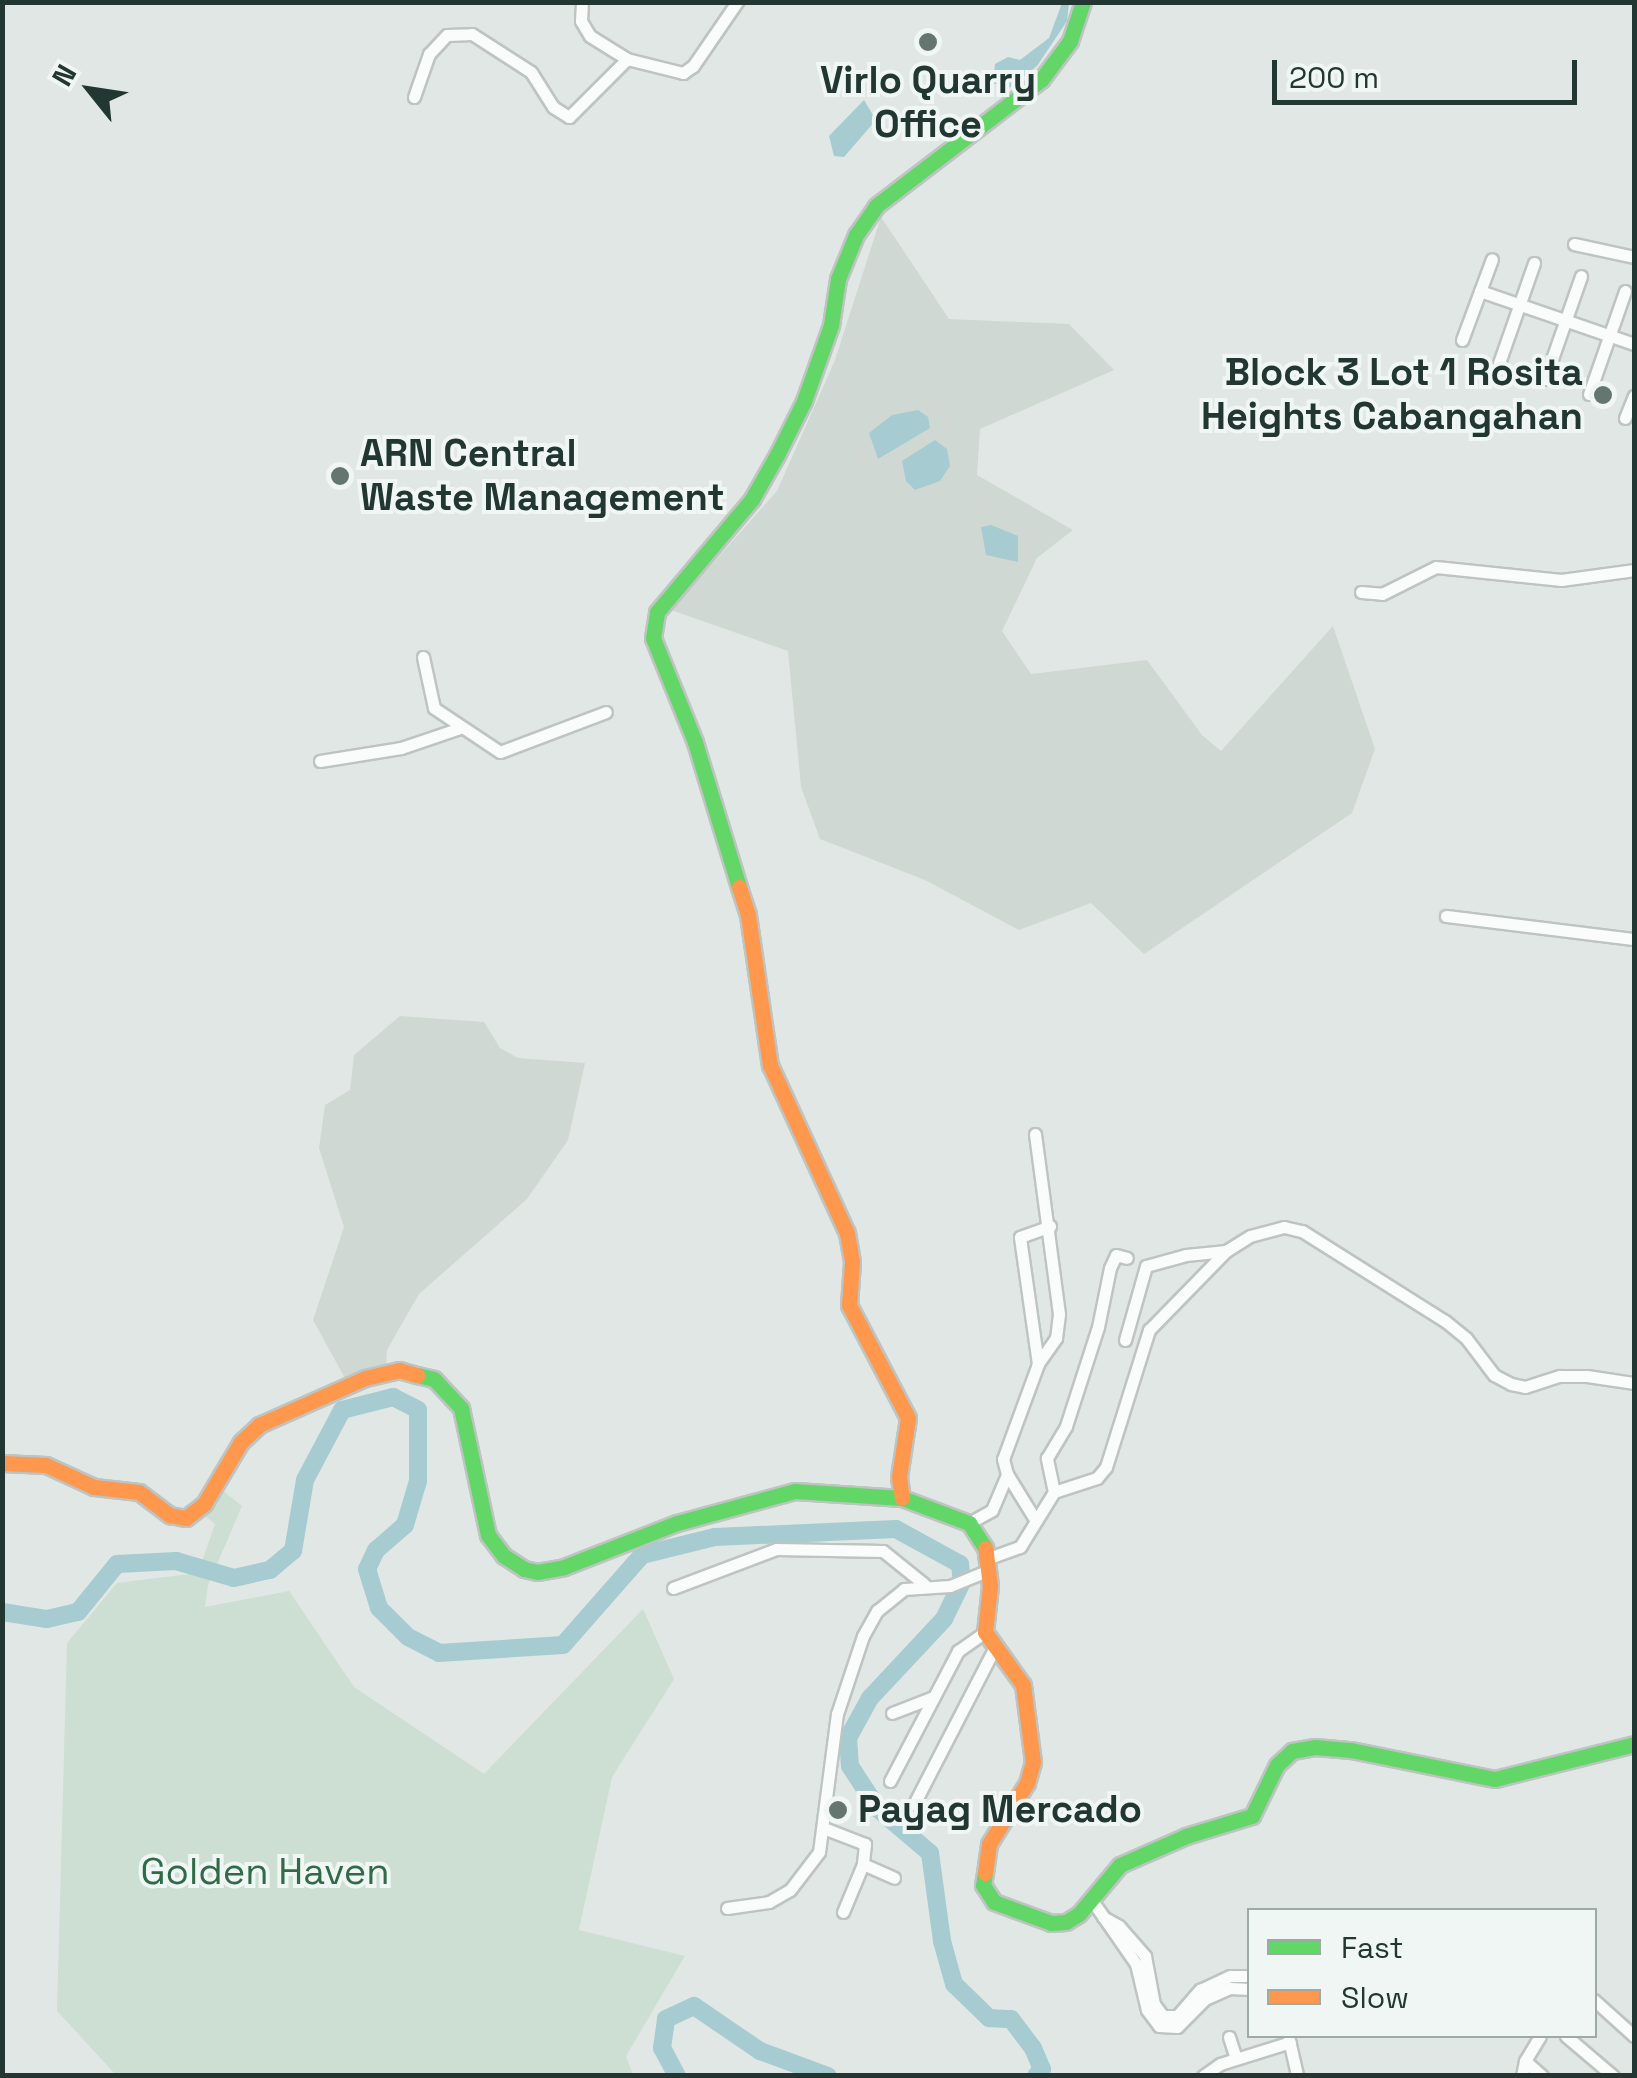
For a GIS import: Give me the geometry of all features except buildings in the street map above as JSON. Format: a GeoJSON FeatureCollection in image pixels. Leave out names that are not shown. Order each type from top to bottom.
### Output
{"type":"FeatureCollection","features":[{"type":"Feature","properties":{"kind":"main road"},"geometry":{"type":"LineString","coordinates":[[902,1498],[899,1477],[908,1418],[849,1305],[852,1262],[847,1233],[770,1065],[748,915],[695,742],[653,638],[657,612],[752,499],[784,441],[804,401],[831,325],[838,278],[856,235],[876,206],[1041,80],[1070,41],[1083,2]]}},
{"type":"Feature","properties":{"kind":"main road"},"geometry":{"type":"LineString","coordinates":[[2,1463],[46,1465],[94,1487],[139,1492],[170,1516],[186,1518],[204,1504],[241,1442],[259,1425],[365,1378],[399,1370],[434,1379],[460,1408],[488,1535],[504,1556],[524,1569],[564,1567],[677,1523],[795,1492],[902,1498],[936,1507],[968,1524],[984,1542],[989,1564],[985,1632],[1023,1685],[1033,1762],[1027,1783],[989,1844],[982,1885],[994,1902],[1051,1923],[1072,1919],[1109,1873],[1136,1856],[1252,1816],[1277,1765],[1292,1751],[1315,1746],[1352,1750],[1495,1779],[1634,1744]]}},
{"type":"Feature","properties":{"kind":"street"},"geometry":{"type":"LineString","coordinates":[[582,2],[581,21],[590,36],[627,59],[683,73],[693,66],[737,2]]}},
{"type":"Feature","properties":{"kind":"street"},"geometry":{"type":"LineString","coordinates":[[414,97],[429,54],[447,35],[472,34],[531,72],[553,107],[569,117],[627,59]]}},
{"type":"Feature","properties":{"kind":"street"},"geometry":{"type":"LineString","coordinates":[[1574,244],[1634,256]]}},
{"type":"Feature","properties":{"kind":"street"},"geometry":{"type":"LineString","coordinates":[[1462,340],[1492,259]]}},
{"type":"Feature","properties":{"kind":"street"},"geometry":{"type":"LineString","coordinates":[[1499,364],[1534,263]]}},
{"type":"Feature","properties":{"kind":"street"},"geometry":{"type":"LineString","coordinates":[[1545,379],[1581,276]]}},
{"type":"Feature","properties":{"kind":"street"},"geometry":{"type":"LineString","coordinates":[[1589,394],[1625,290]]}},
{"type":"Feature","properties":{"kind":"street"},"geometry":{"type":"LineString","coordinates":[[1480,291],[1634,344]]}},
{"type":"Feature","properties":{"kind":"street"},"geometry":{"type":"LineString","coordinates":[[1625,418],[1634,396]]}},
{"type":"Feature","properties":{"kind":"street"},"geometry":{"type":"LineString","coordinates":[[1361,592],[1382,594],[1436,566],[1561,580],[1634,570]]}},
{"type":"Feature","properties":{"kind":"street"},"geometry":{"type":"LineString","coordinates":[[423,657],[434,708],[500,752],[606,712]]}},
{"type":"Feature","properties":{"kind":"street"},"geometry":{"type":"LineString","coordinates":[[320,761],[402,748],[460,728]]}},
{"type":"Feature","properties":{"kind":"street"},"geometry":{"type":"LineString","coordinates":[[1446,916],[1634,939]]}},
{"type":"Feature","properties":{"kind":"street"},"geometry":{"type":"LineString","coordinates":[[1035,1134],[1059,1314],[1056,1338],[1038,1364],[1003,1459],[1007,1474],[1036,1521]]}},
{"type":"Feature","properties":{"kind":"street"},"geometry":{"type":"LineString","coordinates":[[1038,1364],[1020,1237],[1050,1226]]}},
{"type":"Feature","properties":{"kind":"street"},"geometry":{"type":"LineString","coordinates":[[727,1908],[769,1902],[790,1890],[807,1873],[826,1830],[837,1714],[863,1636],[895,1594],[924,1584],[950,1586],[970,1582],[989,1564],[1020,1546],[1054,1492],[1097,1478],[1106,1466],[1149,1330],[1226,1251],[1250,1236],[1284,1227],[1302,1232],[1444,1321],[1466,1338],[1502,1381],[1525,1387],[1558,1376],[1587,1376],[1634,1383]]}},
{"type":"Feature","properties":{"kind":"street"},"geometry":{"type":"LineString","coordinates":[[1125,1340],[1146,1266],[1186,1255],[1226,1251]]}},
{"type":"Feature","properties":{"kind":"street"},"geometry":{"type":"LineString","coordinates":[[1054,1492],[1047,1458],[1066,1426],[1098,1327],[1110,1268],[1116,1255],[1127,1258]]}},
{"type":"Feature","properties":{"kind":"street"},"geometry":{"type":"LineString","coordinates":[[968,1524],[992,1510],[1007,1474]]}},
{"type":"Feature","properties":{"kind":"street"},"geometry":{"type":"LineString","coordinates":[[673,1588],[776,1549],[883,1551],[924,1584]]}},
{"type":"Feature","properties":{"kind":"street"},"geometry":{"type":"LineString","coordinates":[[890,1780],[958,1651],[985,1632]]}},
{"type":"Feature","properties":{"kind":"street"},"geometry":{"type":"LineString","coordinates":[[914,1804],[994,1649]]}},
{"type":"Feature","properties":{"kind":"street"},"geometry":{"type":"LineString","coordinates":[[892,1713],[933,1697]]}},
{"type":"Feature","properties":{"kind":"street"},"geometry":{"type":"LineString","coordinates":[[826,1830],[865,1844],[864,1864],[843,1912]]}},
{"type":"Feature","properties":{"kind":"street"},"geometry":{"type":"LineString","coordinates":[[864,1864],[894,1878]]}},
{"type":"Feature","properties":{"kind":"street"},"geometry":{"type":"LineString","coordinates":[[1091,1899],[1103,1917],[1119,1926],[1141,1960],[1154,2004],[1163,2016],[1176,2016],[1200,1990],[1230,1976],[1247,1976]]}},
{"type":"Feature","properties":{"kind":"street"},"geometry":{"type":"LineString","coordinates":[[1141,1960],[1147,2010],[1160,2026],[1178,2027],[1206,1999],[1230,1988],[1247,1989]]}},
{"type":"Feature","properties":{"kind":"street"},"geometry":{"type":"LineString","coordinates":[[1597,2003],[1634,2036]]}},
{"type":"Feature","properties":{"kind":"street"},"geometry":{"type":"LineString","coordinates":[[1229,2038],[1236,2058]]}},
{"type":"Feature","properties":{"kind":"street"},"geometry":{"type":"LineString","coordinates":[[1522,2076],[1525,2061],[1539,2038]]}},
{"type":"Feature","properties":{"kind":"street"},"geometry":{"type":"LineString","coordinates":[[1568,2038],[1613,2076]]}},
{"type":"Feature","properties":{"kind":"street"},"geometry":{"type":"LineString","coordinates":[[1203,2076],[1236,2058],[1289,2039],[1297,2076]]}},
{"type":"Feature","properties":{"kind":"street"},"geometry":{"type":"LineString","coordinates":[[1525,2061],[1542,2076]]}},
{"type":"Feature","properties":{"kind":"shaded area"},"geometry":{"type":"Polygon","coordinates":[[[881,217],[949,319],[1069,324],[1114,370],[980,429],[977,475],[1073,530],[1037,558],[1002,631],[1031,674],[1147,660],[1202,735],[1221,751],[1333,626],[1375,749],[1352,813],[1144,954],[1091,903],[1019,930],[925,880],[820,839],[801,787],[788,651],[671,610],[777,491],[835,360],[881,217]]]}},
{"type":"Feature","properties":{"kind":"shaded area"},"geometry":{"type":"Polygon","coordinates":[[[400,1016],[484,1022],[500,1048],[518,1058],[585,1063],[568,1140],[527,1199],[419,1294],[387,1350],[386,1365],[346,1380],[313,1320],[344,1227],[319,1148],[325,1105],[350,1090],[354,1055],[400,1016]]]}},
{"type":"Feature","properties":{"kind":"green space","name":"Golden Haven"},"geometry":{"type":"Polygon","coordinates":[[[216,1485],[242,1506],[208,1585],[205,1607],[289,1591],[354,1687],[484,1774],[643,1609],[674,1679],[612,1777],[579,1930],[685,1956],[626,2056],[633,2075],[116,2075],[57,2011],[67,1643],[117,1583],[198,1573],[215,1524],[195,1508],[216,1485]]]}},
{"type":"Feature","properties":{"kind":"water"},"geometry":{"type":"Polygon","coordinates":[[[1062,3],[1069,3],[1067,21],[1037,66],[1008,89],[993,83],[995,64],[1008,57],[1020,60],[1049,38],[1062,3]]]}},
{"type":"Feature","properties":{"kind":"water"},"geometry":{"type":"Polygon","coordinates":[[[864,100],[876,120],[844,157],[834,156],[829,136],[864,100]]]}},
{"type":"Feature","properties":{"kind":"water"},"geometry":{"type":"Polygon","coordinates":[[[918,410],[928,417],[930,428],[878,459],[869,433],[892,415],[918,410]]]}},
{"type":"Feature","properties":{"kind":"water"},"geometry":{"type":"Polygon","coordinates":[[[935,440],[947,449],[950,466],[940,481],[915,490],[906,481],[902,461],[935,440]]]}},
{"type":"Feature","properties":{"kind":"water"},"geometry":{"type":"Polygon","coordinates":[[[991,525],[1018,536],[1018,562],[986,555],[981,527],[991,525]]]}},
{"type":"Feature","properties":{"kind":"waterway"},"geometry":{"type":"LineString","coordinates":[[2,1612],[47,1619],[78,1612],[117,1564],[176,1561],[234,1578],[270,1570],[293,1551],[305,1480],[342,1410],[393,1397],[418,1410],[418,1481],[405,1525],[376,1550],[367,1569],[379,1608],[408,1637],[439,1653],[563,1645],[642,1555],[715,1537],[896,1529],[960,1564],[962,1582],[944,1619],[870,1698],[848,1738],[850,1766],[878,1809],[930,1853],[942,1941],[954,1984],[989,2018],[1011,2019],[1033,2048],[1042,2069],[1036,2076]]}},
{"type":"Feature","properties":{"kind":"waterway"},"geometry":{"type":"LineString","coordinates":[[677,2076],[662,2048],[666,2019],[694,2006],[760,2051],[828,2076]]}},
{"type":"Feature","properties":{"kind":"traffic: fast"},"geometry":{"type":"LineString","coordinates":[[739,887],[695,742],[653,638],[657,612],[752,499],[777,455],[804,401],[831,325],[838,279],[856,235],[876,206],[1041,80],[1070,41],[1083,2]]}},
{"type":"Feature","properties":{"kind":"traffic: fast"},"geometry":{"type":"LineString","coordinates":[[417,1375],[434,1379],[461,1408],[488,1535],[504,1556],[524,1569],[537,1572],[564,1567],[677,1523],[795,1491],[902,1498],[969,1523],[985,1548]]}},
{"type":"Feature","properties":{"kind":"traffic: fast"},"geometry":{"type":"LineString","coordinates":[[985,1873],[983,1885],[994,1902],[1051,1923],[1066,1922],[1079,1914],[1120,1865],[1186,1836],[1252,1816],[1277,1765],[1292,1751],[1315,1747],[1351,1750],[1495,1779],[1634,1744]]}},
{"type":"Feature","properties":{"kind":"traffic: slow"},"geometry":{"type":"LineString","coordinates":[[739,887],[748,915],[770,1065],[847,1233],[852,1262],[849,1305],[908,1418],[899,1477],[902,1498]]}},
{"type":"Feature","properties":{"kind":"traffic: slow"},"geometry":{"type":"LineString","coordinates":[[2,1463],[46,1465],[94,1487],[139,1492],[170,1515],[186,1518],[204,1504],[241,1442],[259,1425],[365,1378],[399,1370],[417,1375]]}},
{"type":"Feature","properties":{"kind":"traffic: slow"},"geometry":{"type":"LineString","coordinates":[[985,1548],[990,1586],[985,1632],[1023,1685],[1033,1762],[1027,1783],[989,1844],[985,1873]]}},
{"type":"Feature","properties":{"kind":"place","name":"Virlo Quarry Office"},"geometry":{"type":"Point","coordinates":[928,42]}},
{"type":"Feature","properties":{"kind":"place","name":"Block 3 Lot 1 Rosita Heights Cabangahan"},"geometry":{"type":"Point","coordinates":[1603,395]}},
{"type":"Feature","properties":{"kind":"place","name":"ARN Central Waste Management"},"geometry":{"type":"Point","coordinates":[340,476]}},
{"type":"Feature","properties":{"kind":"place","name":"Payag Mercado"},"geometry":{"type":"Point","coordinates":[838,1810]}}]}
